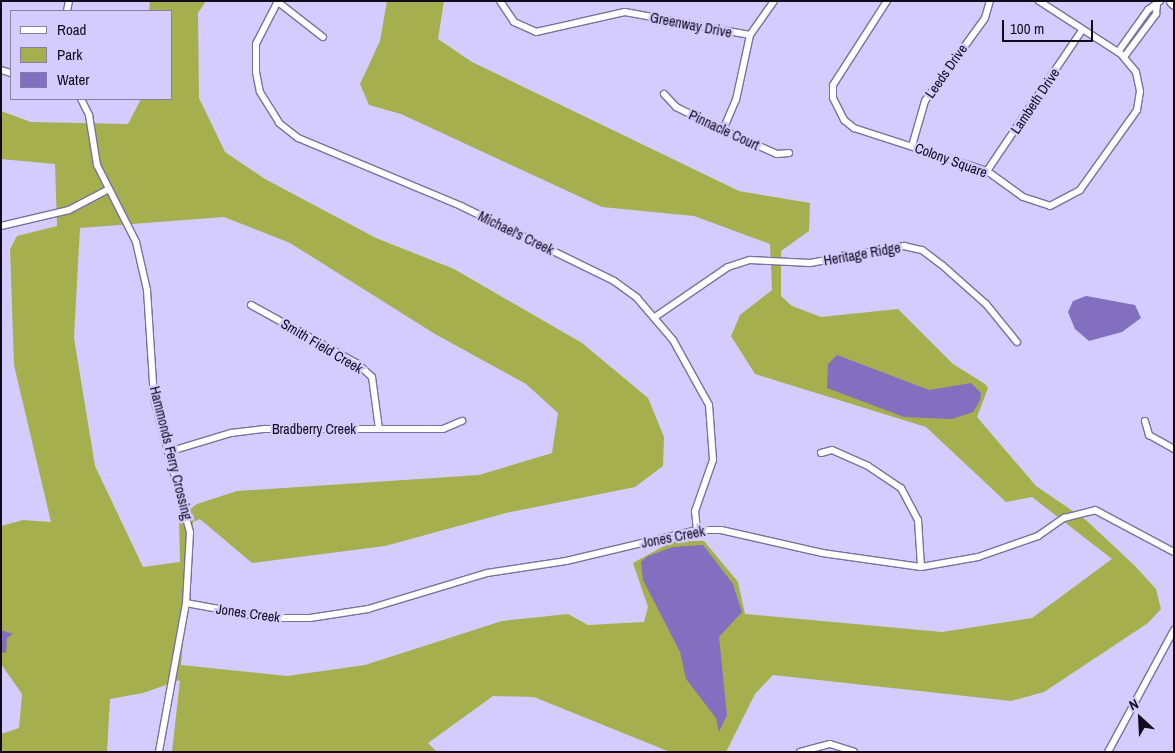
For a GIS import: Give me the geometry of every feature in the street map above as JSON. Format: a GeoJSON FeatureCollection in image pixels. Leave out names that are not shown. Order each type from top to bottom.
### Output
{"type":"FeatureCollection","features":[{"type":"Feature","properties":{"kind":"main road"},"geometry":{"type":"LineString","coordinates":[[1171,1],[1174,4]]}},
{"type":"Feature","properties":{"kind":"street","name":"Greenway Drive"},"geometry":{"type":"LineString","coordinates":[[500,1],[514,22],[536,32],[625,12],[750,35]]}},
{"type":"Feature","properties":{"kind":"street","name":"Greenway Drive"},"geometry":{"type":"LineString","coordinates":[[723,130],[736,100],[750,35],[774,1]]}},
{"type":"Feature","properties":{"kind":"street","name":"Colony Square"},"geometry":{"type":"LineString","coordinates":[[887,1],[839,72],[833,98],[854,128],[988,171],[1039,205],[1059,202],[1080,190],[1137,110],[1139,81],[1124,57],[1118,52],[1039,1]]}},
{"type":"Feature","properties":{"kind":"street","name":"Leeds Drive"},"geometry":{"type":"LineString","coordinates":[[912,146],[925,101],[985,18],[990,1]]}},
{"type":"Feature","properties":{"kind":"street"},"geometry":{"type":"LineString","coordinates":[[278,2],[323,37]]}},
{"type":"Feature","properties":{"kind":"street","name":"Michael's Creek"},"geometry":{"type":"LineString","coordinates":[[278,2],[256,44],[256,72],[260,92],[279,123],[298,138],[460,206],[614,281],[655,318],[687,358],[709,405],[713,460],[695,511],[697,530]]}},
{"type":"Feature","properties":{"kind":"street"},"geometry":{"type":"LineString","coordinates":[[1118,52],[1148,10],[1159,3]]}},
{"type":"Feature","properties":{"kind":"street"},"geometry":{"type":"LineString","coordinates":[[1124,57],[1156,14],[1159,3]]}},
{"type":"Feature","properties":{"kind":"street","name":"Lambeth Drive"},"geometry":{"type":"LineString","coordinates":[[988,171],[1082,30]]}},
{"type":"Feature","properties":{"kind":"street","name":"Pinnacle Court"},"geometry":{"type":"LineString","coordinates":[[664,94],[676,107],[723,130],[777,154],[789,153]]}},
{"type":"Feature","properties":{"kind":"street","name":"Hammonds Ferry Crossing"},"geometry":{"type":"LineString","coordinates":[[82,100],[89,115],[97,165],[136,242],[147,290],[153,391],[190,532],[186,603],[158,752]]}},
{"type":"Feature","properties":{"kind":"street"},"geometry":{"type":"LineString","coordinates":[[1,226],[69,210],[109,189]]}},
{"type":"Feature","properties":{"kind":"street","name":"Heritage Ridge"},"geometry":{"type":"LineString","coordinates":[[655,318],[728,267],[750,260],[810,263],[904,246],[922,250],[942,265],[986,304],[1017,342]]}},
{"type":"Feature","properties":{"kind":"street","name":"Smith Field Creek"},"geometry":{"type":"LineString","coordinates":[[251,305],[358,364],[372,377],[379,430]]}},
{"type":"Feature","properties":{"kind":"street","name":"Bradberry Creek"},"geometry":{"type":"LineString","coordinates":[[168,452],[231,433],[265,429],[443,429],[462,421]]}},
{"type":"Feature","properties":{"kind":"street"},"geometry":{"type":"LineString","coordinates":[[1144,421],[1149,435],[1174,449]]}},
{"type":"Feature","properties":{"kind":"street"},"geometry":{"type":"LineString","coordinates":[[821,453],[832,450],[868,466],[901,488],[918,520],[921,566]]}},
{"type":"Feature","properties":{"kind":"street","name":"Jones Creek"},"geometry":{"type":"LineString","coordinates":[[186,603],[268,618],[310,618],[368,609],[486,573],[566,561],[697,530],[720,530],[822,553],[921,566],[978,557],[1038,536],[1064,518],[1095,510],[1174,552]]}},
{"type":"Feature","properties":{"kind":"street"},"geometry":{"type":"LineString","coordinates":[[1108,752],[1174,630]]}},
{"type":"Feature","properties":{"kind":"street"},"geometry":{"type":"LineString","coordinates":[[800,752],[830,744],[854,752]]}},
{"type":"Feature","properties":{"kind":"green space"},"geometry":{"type":"Polygon","coordinates":[[[150,1],[206,1],[198,13],[199,98],[225,152],[265,179],[376,238],[454,269],[582,343],[648,398],[664,437],[663,466],[635,487],[506,513],[385,546],[252,563],[200,519],[193,522],[181,665],[287,676],[365,665],[502,621],[568,614],[588,625],[644,622],[648,607],[633,563],[673,541],[704,541],[738,582],[745,614],[942,632],[1032,618],[1112,559],[1032,497],[1006,502],[926,427],[755,374],[731,336],[740,315],[772,290],[770,244],[694,216],[602,207],[401,114],[369,105],[360,84],[380,41],[387,1],[444,1],[438,39],[472,62],[739,191],[810,203],[809,231],[781,251],[781,296],[792,306],[821,317],[898,309],[953,364],[985,384],[988,388],[977,417],[1036,486],[1086,520],[1135,566],[1156,589],[1161,609],[1148,623],[1044,692],[1011,701],[773,675],[755,694],[726,752],[670,752],[534,697],[493,696],[428,743],[437,752],[172,752],[180,680],[143,693],[110,699],[107,752],[1,752],[1,734],[19,728],[22,694],[1,664],[1,526],[23,520],[51,522],[14,365],[10,249],[17,236],[57,226],[55,164],[1,159],[1,111],[31,122],[128,124],[140,100],[172,100],[172,10],[149,10],[150,1]],[[224,217],[80,228],[74,338],[95,466],[143,567],[180,562],[179,517],[197,504],[237,491],[479,475],[552,453],[558,413],[526,384],[435,334],[290,243],[224,217]]]}},
{"type":"Feature","properties":{"kind":"water"},"geometry":{"type":"Polygon","coordinates":[[[1086,296],[1135,305],[1141,318],[1122,332],[1089,341],[1075,329],[1068,312],[1073,301],[1086,296]]]}},
{"type":"Feature","properties":{"kind":"water"},"geometry":{"type":"Polygon","coordinates":[[[837,355],[929,390],[971,383],[981,393],[980,401],[973,412],[952,419],[904,417],[827,388],[828,364],[837,355]]]}},
{"type":"Feature","properties":{"kind":"water"},"geometry":{"type":"Polygon","coordinates":[[[703,545],[733,584],[742,612],[719,637],[727,715],[719,732],[716,718],[686,679],[680,652],[643,580],[641,562],[648,556],[673,547],[703,545]]]}},
{"type":"Feature","properties":{"kind":"water"},"geometry":{"type":"Polygon","coordinates":[[[1,630],[13,634],[7,638],[6,653],[1,652],[1,630]]]}}]}
